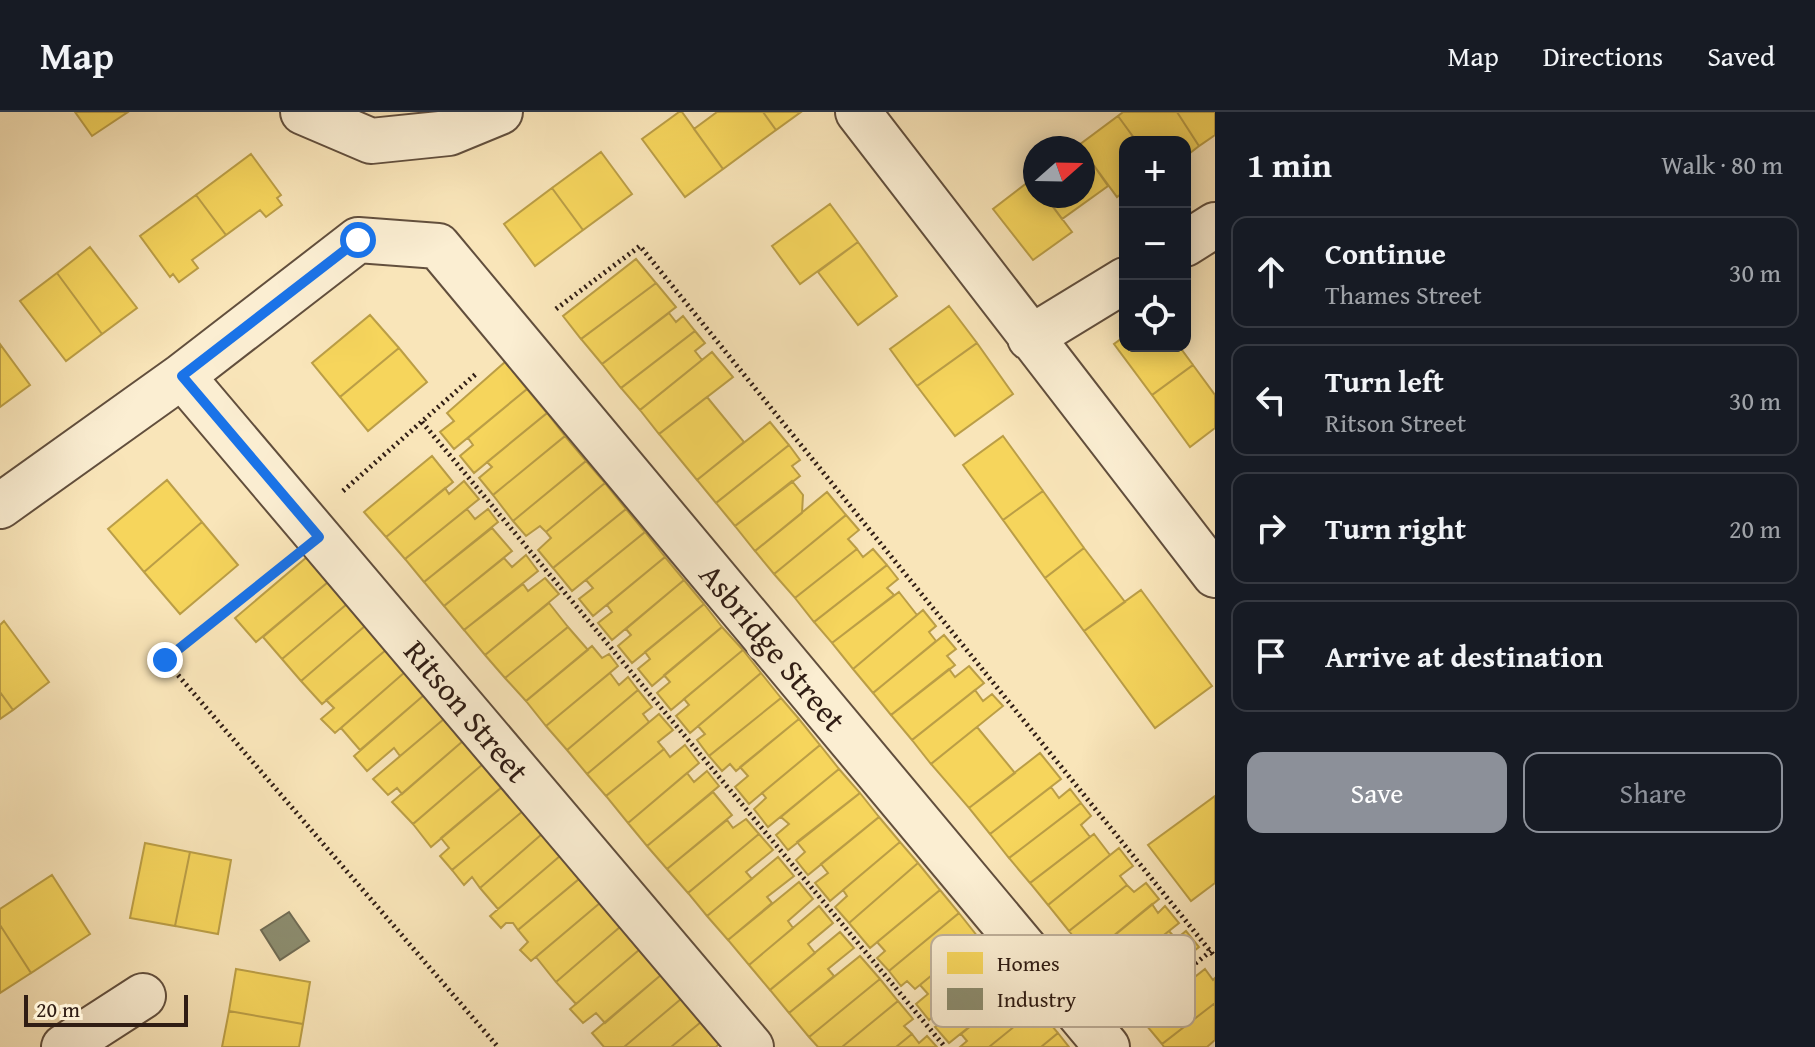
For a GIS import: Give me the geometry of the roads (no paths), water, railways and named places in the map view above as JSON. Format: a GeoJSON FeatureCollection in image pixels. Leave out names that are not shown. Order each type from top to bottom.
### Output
{"type":"FeatureCollection","features":[{"type":"Feature","properties":{"kind":"street"},"geometry":{"type":"LineString","coordinates":[[303,112],[371,141],[449,133],[500,112]]}},
{"type":"Feature","properties":{"kind":"street"},"geometry":{"type":"LineString","coordinates":[[858,112],[1215,575]]}},
{"type":"Feature","properties":{"kind":"street"},"geometry":{"type":"LineString","coordinates":[[1191,240],[1215,225]]}},
{"type":"Feature","properties":{"kind":"street","name":"Asbridge Street"},"geometry":{"type":"LineString","coordinates":[[182,376],[358,240],[438,246],[1014,935]]}},
{"type":"Feature","properties":{"kind":"street"},"geometry":{"type":"LineString","coordinates":[[1030,338],[1119,284]]}},
{"type":"Feature","properties":{"kind":"street"},"geometry":{"type":"LineString","coordinates":[[0,506],[182,376]]}},
{"type":"Feature","properties":{"kind":"street","name":"Ritson Street"},"geometry":{"type":"LineString","coordinates":[[182,376],[751,1047]]}},
{"type":"Feature","properties":{"kind":"street"},"geometry":{"type":"LineString","coordinates":[[64,1047],[143,996]]}},
{"type":"Feature","properties":{"kind":"street","name":"Asbridge Street"},"geometry":{"type":"LineString","coordinates":[[1091,1027],[1104,1043]]}}]}
